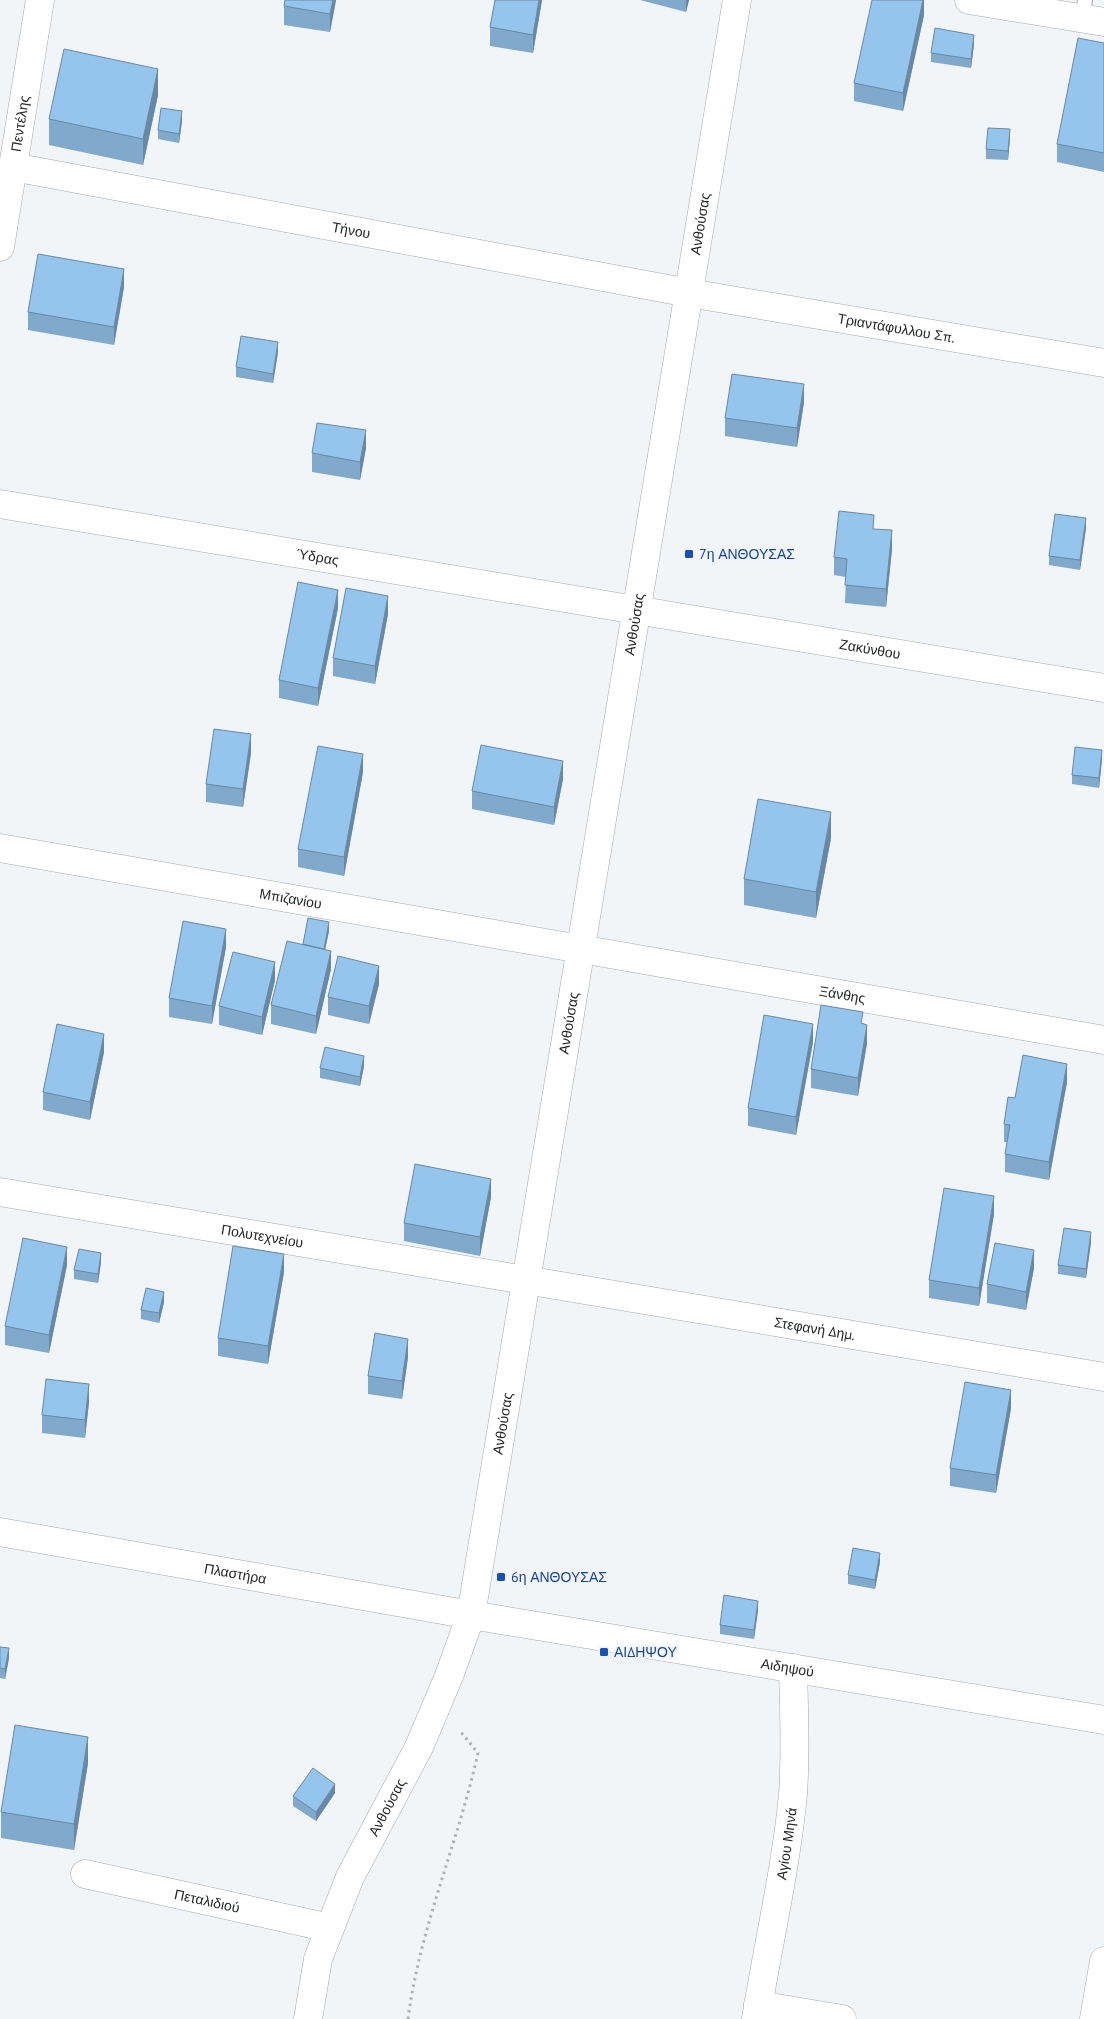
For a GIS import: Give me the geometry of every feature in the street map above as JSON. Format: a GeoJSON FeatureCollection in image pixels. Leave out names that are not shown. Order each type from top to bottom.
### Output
{"type":"FeatureCollection","features":[{"type":"Feature","properties":{"kind":"street","name":"Πεντέλης"},"geometry":{"type":"LineString","coordinates":[[0,247],[40,0]]}},
{"type":"Feature","properties":{"kind":"street","name":"Ανθούσας"},"geometry":{"type":"LineString","coordinates":[[308,2019],[318,1959],[350,1877],[419,1747],[438,1703],[471,1614],[737,0]]}},
{"type":"Feature","properties":{"kind":"street"},"geometry":{"type":"LineString","coordinates":[[969,0],[1090,14]]}},
{"type":"Feature","properties":{"kind":"street","name":"Τήνου"},"geometry":{"type":"LineString","coordinates":[[13,167],[689,293]]}},
{"type":"Feature","properties":{"kind":"street","name":"Τριαντάφυλλου Σπ."},"geometry":{"type":"LineString","coordinates":[[689,293],[1104,363]]}},
{"type":"Feature","properties":{"kind":"street","name":"Ύδρας"},"geometry":{"type":"LineString","coordinates":[[0,504],[637,610]]}},
{"type":"Feature","properties":{"kind":"street","name":"Ζακύνθου"},"geometry":{"type":"LineString","coordinates":[[637,610],[1104,688]]}},
{"type":"Feature","properties":{"kind":"street","name":"Μπιζανίου"},"geometry":{"type":"LineString","coordinates":[[0,848],[581,951]]}},
{"type":"Feature","properties":{"kind":"street","name":"Ξάνθης"},"geometry":{"type":"LineString","coordinates":[[581,951],[1104,1040]]}},
{"type":"Feature","properties":{"kind":"street","name":"Πολυτεχνείου"},"geometry":{"type":"LineString","coordinates":[[0,1192],[526,1280]]}},
{"type":"Feature","properties":{"kind":"street","name":"Στεφανή Δημ."},"geometry":{"type":"LineString","coordinates":[[526,1280],[1104,1377]]}},
{"type":"Feature","properties":{"kind":"street","name":"Πλαστήρα"},"geometry":{"type":"LineString","coordinates":[[0,1532],[471,1614]]}},
{"type":"Feature","properties":{"kind":"street","name":"Αιδηψού"},"geometry":{"type":"LineString","coordinates":[[471,1614],[1104,1720]]}},
{"type":"Feature","properties":{"kind":"street","name":"Αγίου Μηνά"},"geometry":{"type":"LineString","coordinates":[[757,2012],[788,1834],[793,1794],[793,1668]]}},
{"type":"Feature","properties":{"kind":"street","name":"Πεταλιδιού"},"geometry":{"type":"LineString","coordinates":[[85,1874],[330,1928]]}},
{"type":"Feature","properties":{"kind":"street"},"geometry":{"type":"LineString","coordinates":[[1094,2019],[1104,1961]]}},
{"type":"Feature","properties":{"kind":"street"},"geometry":{"type":"LineString","coordinates":[[757,2012],[842,2019]]}},
{"type":"Feature","properties":{"kind":"path"},"geometry":{"type":"LineString","coordinates":[[408,2019],[413,1976],[445,1865],[469,1795],[478,1753],[438,1703]]}},
{"type":"Feature","properties":{"kind":"building"},"geometry":{"type":"Polygon","coordinates":[[[285,0],[333,0],[330,14],[284,6],[285,0]]]}},
{"type":"Feature","properties":{"kind":"building"},"geometry":{"type":"Polygon","coordinates":[[[495,0],[539,0],[533,35],[490,27],[495,0]]]}},
{"type":"Feature","properties":{"kind":"building"},"geometry":{"type":"Polygon","coordinates":[[[872,0],[923,0],[903,93],[854,83],[872,0]]]}},
{"type":"Feature","properties":{"kind":"building"},"geometry":{"type":"Polygon","coordinates":[[[935,28],[974,35],[971,59],[931,53],[935,28]]]}},
{"type":"Feature","properties":{"kind":"building"},"geometry":{"type":"Polygon","coordinates":[[[1078,38],[1104,43],[1104,153],[1057,144],[1078,38]]]}},
{"type":"Feature","properties":{"kind":"building"},"geometry":{"type":"Polygon","coordinates":[[[64,49],[158,69],[143,139],[49,119],[64,49]]]}},
{"type":"Feature","properties":{"kind":"building"},"geometry":{"type":"Polygon","coordinates":[[[161,108],[182,111],[179,134],[158,130],[161,108]]]}},
{"type":"Feature","properties":{"kind":"building"},"geometry":{"type":"Polygon","coordinates":[[[988,128],[1010,129],[1008,151],[986,149],[988,128]]]}},
{"type":"Feature","properties":{"kind":"building"},"geometry":{"type":"Polygon","coordinates":[[[38,254],[124,269],[114,327],[28,312],[38,254]]]}},
{"type":"Feature","properties":{"kind":"building"},"geometry":{"type":"Polygon","coordinates":[[[241,336],[278,342],[273,374],[236,367],[241,336]]]}},
{"type":"Feature","properties":{"kind":"building"},"geometry":{"type":"Polygon","coordinates":[[[732,374],[804,384],[797,428],[725,418],[732,374]]]}},
{"type":"Feature","properties":{"kind":"building"},"geometry":{"type":"Polygon","coordinates":[[[317,423],[366,430],[360,462],[312,453],[317,423]]]}},
{"type":"Feature","properties":{"kind":"building"},"geometry":{"type":"Polygon","coordinates":[[[839,511],[874,515],[873,529],[892,530],[886,589],[845,585],[847,559],[834,557],[839,511]]]}},
{"type":"Feature","properties":{"kind":"building"},"geometry":{"type":"Polygon","coordinates":[[[1055,514],[1086,518],[1080,560],[1049,556],[1055,514]]]}},
{"type":"Feature","properties":{"kind":"building"},"geometry":{"type":"Polygon","coordinates":[[[298,582],[338,590],[318,688],[279,680],[298,582]]]}},
{"type":"Feature","properties":{"kind":"building"},"geometry":{"type":"Polygon","coordinates":[[[346,588],[388,596],[375,666],[333,658],[346,588]]]}},
{"type":"Feature","properties":{"kind":"building"},"geometry":{"type":"Polygon","coordinates":[[[214,729],[251,734],[243,789],[206,784],[214,729]]]}},
{"type":"Feature","properties":{"kind":"building"},"geometry":{"type":"Polygon","coordinates":[[[481,745],[563,761],[554,807],[472,791],[481,745]]]}},
{"type":"Feature","properties":{"kind":"building"},"geometry":{"type":"Polygon","coordinates":[[[318,746],[363,754],[344,857],[298,849],[318,746]]]}},
{"type":"Feature","properties":{"kind":"building"},"geometry":{"type":"Polygon","coordinates":[[[1075,747],[1102,750],[1099,778],[1072,775],[1075,747]]]}},
{"type":"Feature","properties":{"kind":"building"},"geometry":{"type":"Polygon","coordinates":[[[758,799],[831,812],[816,892],[744,879],[758,799]]]}},
{"type":"Feature","properties":{"kind":"building"},"geometry":{"type":"Polygon","coordinates":[[[308,918],[329,922],[324,949],[303,944],[308,918]]]}},
{"type":"Feature","properties":{"kind":"building"},"geometry":{"type":"Polygon","coordinates":[[[183,921],[226,929],[212,1006],[169,998],[183,921]]]}},
{"type":"Feature","properties":{"kind":"building"},"geometry":{"type":"Polygon","coordinates":[[[287,941],[331,951],[316,1016],[271,1005],[287,941]]]}},
{"type":"Feature","properties":{"kind":"building"},"geometry":{"type":"Polygon","coordinates":[[[233,952],[275,962],[262,1017],[219,1006],[233,952]]]}},
{"type":"Feature","properties":{"kind":"building"},"geometry":{"type":"Polygon","coordinates":[[[338,956],[379,966],[369,1006],[328,997],[338,956]]]}},
{"type":"Feature","properties":{"kind":"building"},"geometry":{"type":"Polygon","coordinates":[[[821,1005],[863,1012],[861,1023],[867,1025],[858,1078],[811,1069],[821,1005]]]}},
{"type":"Feature","properties":{"kind":"building"},"geometry":{"type":"Polygon","coordinates":[[[764,1015],[813,1024],[796,1117],[748,1108],[764,1015]]]}},
{"type":"Feature","properties":{"kind":"building"},"geometry":{"type":"Polygon","coordinates":[[[57,1024],[104,1034],[90,1102],[43,1092],[57,1024]]]}},
{"type":"Feature","properties":{"kind":"building"},"geometry":{"type":"Polygon","coordinates":[[[325,1047],[364,1056],[360,1077],[320,1068],[325,1047]]]}},
{"type":"Feature","properties":{"kind":"building"},"geometry":{"type":"Polygon","coordinates":[[[1023,1055],[1067,1064],[1049,1162],[1005,1154],[1010,1125],[1004,1124],[1008,1097],[1015,1098],[1023,1055]]]}},
{"type":"Feature","properties":{"kind":"building"},"geometry":{"type":"Polygon","coordinates":[[[415,1164],[491,1179],[480,1237],[404,1223],[415,1164]]]}},
{"type":"Feature","properties":{"kind":"building"},"geometry":{"type":"Polygon","coordinates":[[[944,1188],[994,1196],[979,1288],[929,1280],[944,1188]]]}},
{"type":"Feature","properties":{"kind":"building"},"geometry":{"type":"Polygon","coordinates":[[[1064,1228],[1091,1232],[1086,1269],[1058,1265],[1064,1228]]]}},
{"type":"Feature","properties":{"kind":"building"},"geometry":{"type":"Polygon","coordinates":[[[23,1238],[67,1247],[49,1335],[5,1326],[23,1238]]]}},
{"type":"Feature","properties":{"kind":"building"},"geometry":{"type":"Polygon","coordinates":[[[995,1243],[1034,1250],[1026,1292],[987,1284],[995,1243]]]}},
{"type":"Feature","properties":{"kind":"building"},"geometry":{"type":"Polygon","coordinates":[[[233,1246],[284,1254],[268,1346],[218,1338],[233,1246]]]}},
{"type":"Feature","properties":{"kind":"building"},"geometry":{"type":"Polygon","coordinates":[[[79,1249],[101,1253],[98,1274],[74,1270],[79,1249]]]}},
{"type":"Feature","properties":{"kind":"building"},"geometry":{"type":"Polygon","coordinates":[[[146,1288],[164,1292],[159,1313],[141,1310],[146,1288]]]}},
{"type":"Feature","properties":{"kind":"building"},"geometry":{"type":"Polygon","coordinates":[[[375,1333],[408,1339],[402,1381],[368,1376],[375,1333]]]}},
{"type":"Feature","properties":{"kind":"building"},"geometry":{"type":"Polygon","coordinates":[[[46,1379],[89,1384],[85,1420],[42,1415],[46,1379]]]}},
{"type":"Feature","properties":{"kind":"building"},"geometry":{"type":"Polygon","coordinates":[[[965,1382],[1011,1390],[996,1475],[950,1468],[965,1382]]]}},
{"type":"Feature","properties":{"kind":"building"},"geometry":{"type":"Polygon","coordinates":[[[853,1548],[880,1553],[875,1580],[848,1575],[853,1548]]]}},
{"type":"Feature","properties":{"kind":"building"},"geometry":{"type":"Polygon","coordinates":[[[724,1595],[758,1601],[754,1630],[720,1625],[724,1595]]]}},
{"type":"Feature","properties":{"kind":"building"},"geometry":{"type":"Polygon","coordinates":[[[0,1647],[9,1648],[5,1669],[0,1668],[0,1647]]]}},
{"type":"Feature","properties":{"kind":"building"},"geometry":{"type":"Polygon","coordinates":[[[15,1725],[88,1737],[74,1824],[1,1812],[15,1725]]]}},
{"type":"Feature","properties":{"kind":"building"},"geometry":{"type":"Polygon","coordinates":[[[313,1768],[335,1784],[316,1812],[293,1796],[313,1768]]]}},
{"type":"Feature","properties":{"kind":"place","name":"7η ΑΝΘΟΥΣΑΣ"},"geometry":{"type":"Point","coordinates":[689,554]}},
{"type":"Feature","properties":{"kind":"place","name":"6η ΑΝΘΟΥΣΑΣ"},"geometry":{"type":"Point","coordinates":[501,1577]}},
{"type":"Feature","properties":{"kind":"place","name":"ΑΙΔΗΨΟΥ"},"geometry":{"type":"Point","coordinates":[604,1652]}}]}
